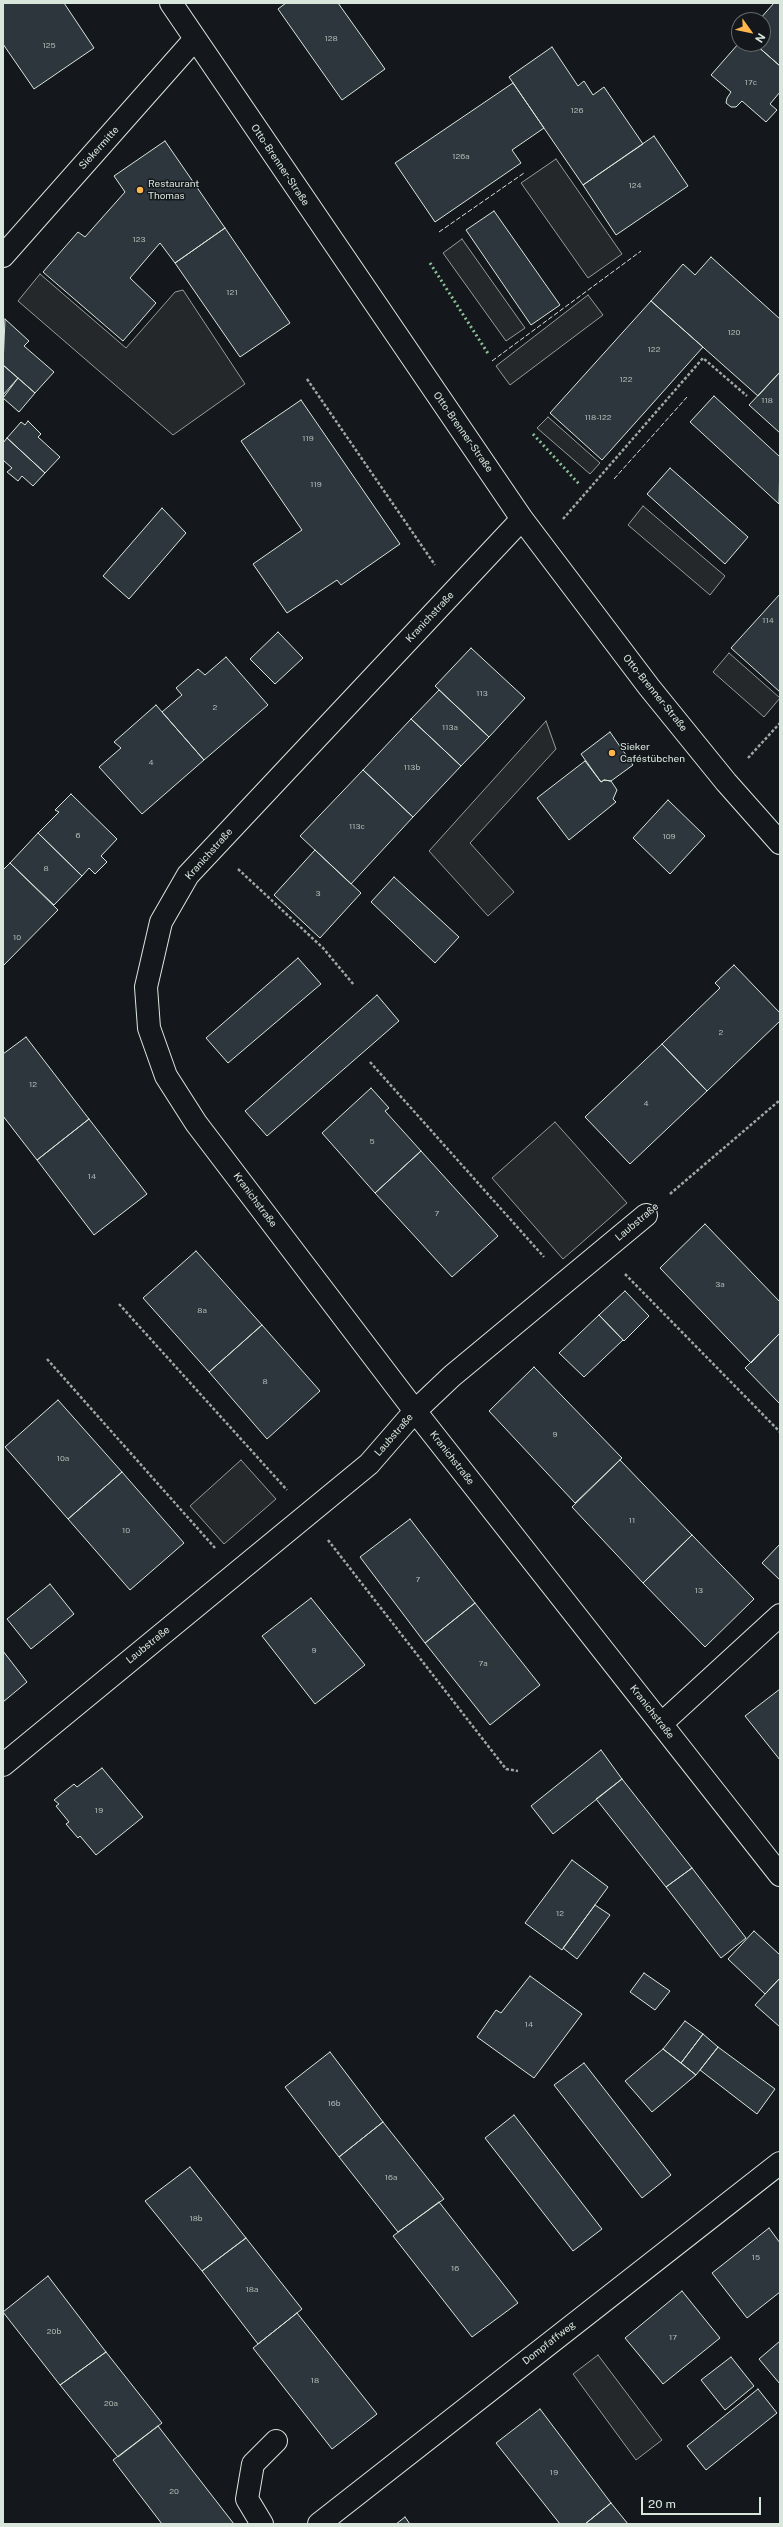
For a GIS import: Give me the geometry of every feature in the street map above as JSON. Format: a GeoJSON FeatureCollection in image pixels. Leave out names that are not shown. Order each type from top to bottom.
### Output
{"type":"FeatureCollection","features":[{"type":"Feature","properties":{"kind":"street","name":"Otto-Brenner-Straße"},"geometry":{"type":"LineString","coordinates":[[173,4],[195,40],[522,519],[610,637],[726,782],[780,843]]}},
{"type":"Feature","properties":{"kind":"street","name":"Siekermitte"},"geometry":{"type":"LineString","coordinates":[[3,256],[195,40]]}},
{"type":"Feature","properties":{"kind":"street","name":"Kranichstraße"},"geometry":{"type":"LineString","coordinates":[[522,519],[188,875],[161,922],[146,987],[149,1028],[166,1076],[196,1123],[415,1411],[780,1875]]}},
{"type":"Feature","properties":{"kind":"street","name":"Laubstraße"},"geometry":{"type":"LineString","coordinates":[[3,1765],[368,1464],[415,1411],[452,1376],[646,1215]]}},
{"type":"Feature","properties":{"kind":"street"},"geometry":{"type":"LineString","coordinates":[[661,1724],[780,1615]]}},
{"type":"Feature","properties":{"kind":"street","name":"Dompfaffweg"},"geometry":{"type":"LineString","coordinates":[[319,2524],[780,2163]]}},
{"type":"Feature","properties":{"kind":"street"},"geometry":{"type":"LineString","coordinates":[[262,2524],[247,2499],[253,2464],[276,2441]]}},
{"type":"Feature","properties":{"kind":"path"},"geometry":{"type":"LineString","coordinates":[[541,543],[703,358],[747,396]]}},
{"type":"Feature","properties":{"kind":"path"},"geometry":{"type":"LineString","coordinates":[[307,379],[454,592]]}},
{"type":"Feature","properties":{"kind":"path"},"geometry":{"type":"LineString","coordinates":[[726,782],[780,723]]}},
{"type":"Feature","properties":{"kind":"path"},"geometry":{"type":"LineString","coordinates":[[214,847],[323,948],[354,985]]}},
{"type":"Feature","properties":{"kind":"path"},"geometry":{"type":"LineString","coordinates":[[370,1062],[566,1281]]}},
{"type":"Feature","properties":{"kind":"path","name":"Laubstraße"},"geometry":{"type":"LineString","coordinates":[[646,1215],[780,1100]]}},
{"type":"Feature","properties":{"kind":"path"},"geometry":{"type":"LineString","coordinates":[[603,1250],[780,1432]]}},
{"type":"Feature","properties":{"kind":"path"},"geometry":{"type":"LineString","coordinates":[[119,1304],[308,1514],[506,1769],[518,1771]]}},
{"type":"Feature","properties":{"kind":"path"},"geometry":{"type":"LineString","coordinates":[[47,1359],[237,1572]]}},
{"type":"Feature","properties":{"kind":"shaded area"},"geometry":{"type":"Polygon","coordinates":[[[556,159],[622,254],[588,278],[521,183],[556,159]]]}},
{"type":"Feature","properties":{"kind":"shaded area"},"geometry":{"type":"Polygon","coordinates":[[[462,239],[525,328],[506,341],[443,253],[462,239]]]}},
{"type":"Feature","properties":{"kind":"shaded area"},"geometry":{"type":"Polygon","coordinates":[[[40,274],[126,348],[175,292],[183,290],[245,384],[173,435],[18,301],[40,274]]]}},
{"type":"Feature","properties":{"kind":"shaded area"},"geometry":{"type":"Polygon","coordinates":[[[588,295],[603,315],[510,385],[496,366],[588,295]]]}},
{"type":"Feature","properties":{"kind":"shaded area"},"geometry":{"type":"Polygon","coordinates":[[[548,417],[600,463],[590,474],[537,428],[548,417]]]}},
{"type":"Feature","properties":{"kind":"shaded area"},"geometry":{"type":"Polygon","coordinates":[[[643,506],[725,576],[710,595],[628,525],[643,506]]]}},
{"type":"Feature","properties":{"kind":"shaded area"},"geometry":{"type":"Polygon","coordinates":[[[729,653],[780,698],[764,717],[713,672],[729,653]]]}},
{"type":"Feature","properties":{"kind":"shaded area"},"geometry":{"type":"Polygon","coordinates":[[[546,721],[556,749],[470,843],[514,892],[488,916],[429,851],[546,721]]]}},
{"type":"Feature","properties":{"kind":"shaded area"},"geometry":{"type":"Polygon","coordinates":[[[555,1122],[627,1203],[563,1259],[492,1178],[555,1122]]]}},
{"type":"Feature","properties":{"kind":"shaded area"},"geometry":{"type":"Polygon","coordinates":[[[241,1460],[276,1499],[224,1544],[190,1506],[241,1460]]]}},
{"type":"Feature","properties":{"kind":"shaded area"},"geometry":{"type":"Polygon","coordinates":[[[598,2355],[662,2440],[636,2460],[573,2374],[598,2355]]]}},
{"type":"Feature","properties":{"kind":"building"},"geometry":{"type":"Polygon","coordinates":[[[3,3],[64,3],[94,48],[34,89],[3,44],[3,3]]]}},
{"type":"Feature","properties":{"kind":"building"},"geometry":{"type":"Polygon","coordinates":[[[286,3],[338,3],[385,69],[342,100],[278,9],[286,3]]]}},
{"type":"Feature","properties":{"kind":"building"},"geometry":{"type":"Polygon","coordinates":[[[774,3],[780,3],[780,66],[764,52],[771,52],[771,12],[766,12],[774,3]]]}},
{"type":"Feature","properties":{"kind":"building"},"geometry":{"type":"Polygon","coordinates":[[[552,47],[578,86],[584,81],[593,95],[604,87],[643,144],[583,185],[509,77],[552,47]]]}},
{"type":"Feature","properties":{"kind":"building"},"geometry":{"type":"Polygon","coordinates":[[[731,52],[764,52],[780,66],[780,92],[770,104],[777,110],[766,122],[742,101],[736,107],[731,107],[726,103],[731,92],[711,75],[731,52]]]}},
{"type":"Feature","properties":{"kind":"building"},"geometry":{"type":"Polygon","coordinates":[[[513,83],[544,128],[512,150],[521,163],[435,222],[395,163],[513,83]]]}},
{"type":"Feature","properties":{"kind":"building"},"geometry":{"type":"Polygon","coordinates":[[[654,136],[688,186],[616,235],[583,185],[654,136]]]}},
{"type":"Feature","properties":{"kind":"building"},"geometry":{"type":"Polygon","coordinates":[[[165,141],[225,228],[175,263],[160,243],[130,278],[156,303],[123,341],[43,272],[78,232],[85,237],[125,192],[114,176],[165,141]]]}},
{"type":"Feature","properties":{"kind":"building"},"geometry":{"type":"Polygon","coordinates":[[[494,211],[560,305],[531,325],[466,230],[494,211]]]}},
{"type":"Feature","properties":{"kind":"building"},"geometry":{"type":"Polygon","coordinates":[[[225,228],[290,323],[240,357],[175,263],[225,228]]]}},
{"type":"Feature","properties":{"kind":"building"},"geometry":{"type":"Polygon","coordinates":[[[711,257],[780,319],[780,372],[758,396],[651,301],[683,264],[695,275],[711,257]]]}},
{"type":"Feature","properties":{"kind":"building"},"geometry":{"type":"Polygon","coordinates":[[[651,301],[703,347],[602,460],[550,413],[651,301]]]}},
{"type":"Feature","properties":{"kind":"building"},"geometry":{"type":"Polygon","coordinates":[[[5,319],[29,341],[24,346],[54,372],[35,393],[3,365],[5,319]]]}},
{"type":"Feature","properties":{"kind":"building"},"geometry":{"type":"Polygon","coordinates":[[[3,365],[18,378],[3,395],[3,365]]]}},
{"type":"Feature","properties":{"kind":"building"},"geometry":{"type":"Polygon","coordinates":[[[780,372],[780,433],[749,405],[780,372]]]}},
{"type":"Feature","properties":{"kind":"building"},"geometry":{"type":"Polygon","coordinates":[[[18,378],[35,393],[19,412],[3,398],[18,378]]]}},
{"type":"Feature","properties":{"kind":"building"},"geometry":{"type":"Polygon","coordinates":[[[714,396],[780,457],[779,504],[690,422],[714,396]]]}},
{"type":"Feature","properties":{"kind":"building"},"geometry":{"type":"Polygon","coordinates":[[[301,400],[400,544],[341,585],[337,580],[287,613],[253,564],[302,530],[241,441],[301,400]]]}},
{"type":"Feature","properties":{"kind":"building"},"geometry":{"type":"Polygon","coordinates":[[[28,421],[41,434],[38,437],[60,457],[45,473],[7,438],[21,422],[25,425],[28,421]]]}},
{"type":"Feature","properties":{"kind":"building"},"geometry":{"type":"Polygon","coordinates":[[[7,438],[45,473],[33,486],[22,476],[18,481],[7,472],[12,468],[3,460],[3,443],[7,438]]]}},
{"type":"Feature","properties":{"kind":"building"},"geometry":{"type":"Polygon","coordinates":[[[670,468],[748,537],[725,564],[647,494],[670,468]]]}},
{"type":"Feature","properties":{"kind":"building"},"geometry":{"type":"Polygon","coordinates":[[[162,508],[186,533],[129,599],[103,576],[162,508]]]}},
{"type":"Feature","properties":{"kind":"building"},"geometry":{"type":"Polygon","coordinates":[[[780,594],[780,692],[731,648],[780,594]]]}},
{"type":"Feature","properties":{"kind":"building"},"geometry":{"type":"Polygon","coordinates":[[[278,632],[303,658],[275,684],[250,659],[278,632]]]}},
{"type":"Feature","properties":{"kind":"building"},"geometry":{"type":"Polygon","coordinates":[[[471,648],[525,698],[489,737],[435,686],[471,648]]]}},
{"type":"Feature","properties":{"kind":"building"},"geometry":{"type":"Polygon","coordinates":[[[226,657],[268,705],[204,760],[162,712],[182,695],[176,688],[198,669],[205,675],[226,657]]]}},
{"type":"Feature","properties":{"kind":"building"},"geometry":{"type":"Polygon","coordinates":[[[439,690],[489,737],[461,766],[411,719],[439,690]]]}},
{"type":"Feature","properties":{"kind":"building"},"geometry":{"type":"Polygon","coordinates":[[[156,705],[204,760],[142,814],[99,767],[121,748],[114,742],[156,705]]]}},
{"type":"Feature","properties":{"kind":"building"},"geometry":{"type":"Polygon","coordinates":[[[411,719],[461,766],[413,817],[363,770],[411,719]]]}},
{"type":"Feature","properties":{"kind":"building"},"geometry":{"type":"Polygon","coordinates":[[[610,732],[633,765],[611,781],[604,780],[601,782],[581,754],[610,732]]]}},
{"type":"Feature","properties":{"kind":"building"},"geometry":{"type":"Polygon","coordinates":[[[585,761],[601,782],[604,780],[611,781],[617,790],[613,799],[616,802],[569,840],[537,798],[585,761]]]}},
{"type":"Feature","properties":{"kind":"building"},"geometry":{"type":"Polygon","coordinates":[[[363,770],[413,817],[351,884],[300,836],[363,770]]]}},
{"type":"Feature","properties":{"kind":"building"},"geometry":{"type":"Polygon","coordinates":[[[71,794],[117,839],[101,856],[107,862],[95,874],[89,868],[82,876],[38,833],[59,812],[55,810],[71,794]]]}},
{"type":"Feature","properties":{"kind":"building"},"geometry":{"type":"Polygon","coordinates":[[[668,800],[705,836],[670,874],[633,838],[668,800]]]}},
{"type":"Feature","properties":{"kind":"building"},"geometry":{"type":"Polygon","coordinates":[[[38,833],[82,876],[54,905],[10,863],[38,833]]]}},
{"type":"Feature","properties":{"kind":"building"},"geometry":{"type":"Polygon","coordinates":[[[315,850],[361,893],[320,938],[274,895],[315,850]]]}},
{"type":"Feature","properties":{"kind":"building"},"geometry":{"type":"Polygon","coordinates":[[[10,863],[58,910],[3,966],[3,870],[10,863]]]}},
{"type":"Feature","properties":{"kind":"building"},"geometry":{"type":"Polygon","coordinates":[[[394,877],[459,937],[435,963],[371,902],[394,877]]]}},
{"type":"Feature","properties":{"kind":"building"},"geometry":{"type":"Polygon","coordinates":[[[298,958],[321,984],[228,1063],[206,1038],[298,958]]]}},
{"type":"Feature","properties":{"kind":"building"},"geometry":{"type":"Polygon","coordinates":[[[734,965],[780,1013],[780,1021],[707,1091],[662,1044],[720,988],[715,983],[734,965]]]}},
{"type":"Feature","properties":{"kind":"building"},"geometry":{"type":"Polygon","coordinates":[[[377,995],[399,1021],[267,1136],[245,1111],[377,995]]]}},
{"type":"Feature","properties":{"kind":"building"},"geometry":{"type":"Polygon","coordinates":[[[26,1037],[89,1119],[37,1160],[3,1116],[3,1054],[26,1037]]]}},
{"type":"Feature","properties":{"kind":"building"},"geometry":{"type":"Polygon","coordinates":[[[662,1044],[707,1091],[630,1164],[585,1117],[662,1044]]]}},
{"type":"Feature","properties":{"kind":"building"},"geometry":{"type":"Polygon","coordinates":[[[371,1088],[389,1108],[385,1111],[421,1151],[375,1193],[322,1133],[371,1088]]]}},
{"type":"Feature","properties":{"kind":"building"},"geometry":{"type":"Polygon","coordinates":[[[89,1119],[147,1194],[94,1235],[37,1160],[89,1119]]]}},
{"type":"Feature","properties":{"kind":"building"},"geometry":{"type":"Polygon","coordinates":[[[421,1151],[498,1236],[452,1277],[375,1193],[421,1151]]]}},
{"type":"Feature","properties":{"kind":"building"},"geometry":{"type":"Polygon","coordinates":[[[705,1224],[780,1302],[780,1333],[751,1363],[660,1268],[705,1224]]]}},
{"type":"Feature","properties":{"kind":"building"},"geometry":{"type":"Polygon","coordinates":[[[196,1251],[262,1325],[209,1372],[143,1298],[196,1251]]]}},
{"type":"Feature","properties":{"kind":"building"},"geometry":{"type":"Polygon","coordinates":[[[625,1291],[649,1316],[624,1341],[599,1315],[625,1291]]]}},
{"type":"Feature","properties":{"kind":"building"},"geometry":{"type":"Polygon","coordinates":[[[599,1315],[623,1340],[584,1377],[559,1353],[599,1315]]]}},
{"type":"Feature","properties":{"kind":"building"},"geometry":{"type":"Polygon","coordinates":[[[262,1325],[320,1391],[267,1439],[209,1372],[262,1325]]]}},
{"type":"Feature","properties":{"kind":"building"},"geometry":{"type":"Polygon","coordinates":[[[780,1333],[780,1404],[745,1368],[780,1333]]]}},
{"type":"Feature","properties":{"kind":"building"},"geometry":{"type":"Polygon","coordinates":[[[534,1367],[622,1458],[575,1503],[489,1411],[534,1367]]]}},
{"type":"Feature","properties":{"kind":"building"},"geometry":{"type":"Polygon","coordinates":[[[58,1400],[122,1472],[68,1519],[5,1447],[58,1400]]]}},
{"type":"Feature","properties":{"kind":"building"},"geometry":{"type":"Polygon","coordinates":[[[620,1460],[692,1535],[643,1583],[572,1507],[620,1460]]]}},
{"type":"Feature","properties":{"kind":"building"},"geometry":{"type":"Polygon","coordinates":[[[122,1472],[184,1543],[130,1590],[68,1519],[122,1472]]]}},
{"type":"Feature","properties":{"kind":"building"},"geometry":{"type":"Polygon","coordinates":[[[410,1519],[475,1603],[425,1643],[360,1557],[410,1519]]]}},
{"type":"Feature","properties":{"kind":"building"},"geometry":{"type":"Polygon","coordinates":[[[692,1535],[754,1599],[705,1647],[643,1583],[692,1535]]]}},
{"type":"Feature","properties":{"kind":"building"},"geometry":{"type":"Polygon","coordinates":[[[780,1544],[780,1580],[762,1563],[780,1544]]]}},
{"type":"Feature","properties":{"kind":"building"},"geometry":{"type":"Polygon","coordinates":[[[50,1584],[74,1614],[31,1649],[7,1619],[50,1584]]]}},
{"type":"Feature","properties":{"kind":"building"},"geometry":{"type":"Polygon","coordinates":[[[311,1598],[365,1665],[315,1704],[262,1636],[311,1598]]]}},
{"type":"Feature","properties":{"kind":"building"},"geometry":{"type":"Polygon","coordinates":[[[475,1603],[540,1685],[490,1725],[425,1643],[475,1603]]]}},
{"type":"Feature","properties":{"kind":"building"},"geometry":{"type":"Polygon","coordinates":[[[3,1651],[27,1682],[3,1702],[3,1651]]]}},
{"type":"Feature","properties":{"kind":"building"},"geometry":{"type":"Polygon","coordinates":[[[780,1689],[780,1760],[745,1716],[780,1689]]]}},
{"type":"Feature","properties":{"kind":"building"},"geometry":{"type":"Polygon","coordinates":[[[601,1750],[622,1779],[553,1834],[531,1806],[601,1750]]]}},
{"type":"Feature","properties":{"kind":"building"},"geometry":{"type":"Polygon","coordinates":[[[102,1768],[143,1817],[96,1855],[80,1836],[78,1838],[66,1824],[69,1822],[56,1806],[59,1804],[54,1800],[74,1784],[77,1787],[102,1768]]]}},
{"type":"Feature","properties":{"kind":"building"},"geometry":{"type":"Polygon","coordinates":[[[622,1779],[692,1868],[666,1887],[596,1799],[622,1779]]]}},
{"type":"Feature","properties":{"kind":"building"},"geometry":{"type":"Polygon","coordinates":[[[572,1860],[608,1887],[562,1950],[525,1923],[572,1860]]]}},
{"type":"Feature","properties":{"kind":"building"},"geometry":{"type":"Polygon","coordinates":[[[692,1868],[746,1938],[721,1958],[666,1887],[692,1868]]]}},
{"type":"Feature","properties":{"kind":"building"},"geometry":{"type":"Polygon","coordinates":[[[595,1905],[610,1915],[577,1959],[563,1948],[595,1905]]]}},
{"type":"Feature","properties":{"kind":"building"},"geometry":{"type":"Polygon","coordinates":[[[754,1931],[780,1955],[780,1978],[765,1994],[728,1959],[754,1931]]]}},
{"type":"Feature","properties":{"kind":"building"},"geometry":{"type":"Polygon","coordinates":[[[644,1973],[670,1991],[655,2010],[630,1992],[644,1973]]]}},
{"type":"Feature","properties":{"kind":"building"},"geometry":{"type":"Polygon","coordinates":[[[530,1976],[582,2014],[534,2078],[477,2037],[496,2010],[501,2013],[530,1976]]]}},
{"type":"Feature","properties":{"kind":"building"},"geometry":{"type":"Polygon","coordinates":[[[780,1978],[780,2027],[755,2005],[780,1978]]]}},
{"type":"Feature","properties":{"kind":"building"},"geometry":{"type":"Polygon","coordinates":[[[685,2021],[703,2034],[681,2063],[663,2049],[685,2021]]]}},
{"type":"Feature","properties":{"kind":"building"},"geometry":{"type":"Polygon","coordinates":[[[703,2034],[718,2047],[696,2075],[681,2063],[703,2034]]]}},
{"type":"Feature","properties":{"kind":"building"},"geometry":{"type":"Polygon","coordinates":[[[718,2047],[775,2089],[757,2114],[700,2070],[718,2047]]]}},
{"type":"Feature","properties":{"kind":"building"},"geometry":{"type":"Polygon","coordinates":[[[663,2049],[696,2075],[652,2112],[625,2081],[663,2049]]]}},
{"type":"Feature","properties":{"kind":"building"},"geometry":{"type":"Polygon","coordinates":[[[330,2052],[383,2122],[339,2157],[285,2087],[330,2052]]]}},
{"type":"Feature","properties":{"kind":"building"},"geometry":{"type":"Polygon","coordinates":[[[584,2063],[671,2175],[642,2198],[554,2085],[584,2063]]]}},
{"type":"Feature","properties":{"kind":"building"},"geometry":{"type":"Polygon","coordinates":[[[514,2115],[602,2229],[573,2251],[485,2138],[514,2115]]]}},
{"type":"Feature","properties":{"kind":"building"},"geometry":{"type":"Polygon","coordinates":[[[383,2122],[444,2199],[398,2232],[339,2157],[383,2122]]]}},
{"type":"Feature","properties":{"kind":"building"},"geometry":{"type":"Polygon","coordinates":[[[190,2167],[246,2238],[202,2271],[145,2201],[190,2167]]]}},
{"type":"Feature","properties":{"kind":"building"},"geometry":{"type":"Polygon","coordinates":[[[439,2202],[518,2303],[472,2337],[393,2236],[439,2202]]]}},
{"type":"Feature","properties":{"kind":"building"},"geometry":{"type":"Polygon","coordinates":[[[769,2228],[780,2243],[780,2292],[747,2318],[712,2273],[769,2228]]]}},
{"type":"Feature","properties":{"kind":"building"},"geometry":{"type":"Polygon","coordinates":[[[246,2238],[302,2309],[258,2344],[202,2271],[246,2238]]]}},
{"type":"Feature","properties":{"kind":"building"},"geometry":{"type":"Polygon","coordinates":[[[48,2276],[106,2352],[60,2385],[3,2312],[48,2276]]]}},
{"type":"Feature","properties":{"kind":"building"},"geometry":{"type":"Polygon","coordinates":[[[682,2291],[720,2338],[663,2384],[625,2338],[682,2291]]]}},
{"type":"Feature","properties":{"kind":"building"},"geometry":{"type":"Polygon","coordinates":[[[297,2313],[377,2414],[332,2449],[253,2348],[297,2313]]]}},
{"type":"Feature","properties":{"kind":"building"},"geometry":{"type":"Polygon","coordinates":[[[780,2341],[780,2384],[759,2359],[780,2341]]]}},
{"type":"Feature","properties":{"kind":"building"},"geometry":{"type":"Polygon","coordinates":[[[106,2352],[162,2423],[118,2457],[60,2385],[106,2352]]]}},
{"type":"Feature","properties":{"kind":"building"},"geometry":{"type":"Polygon","coordinates":[[[731,2357],[754,2386],[725,2410],[701,2380],[731,2357]]]}},
{"type":"Feature","properties":{"kind":"building"},"geometry":{"type":"Polygon","coordinates":[[[758,2389],[777,2413],[706,2470],[687,2446],[758,2389]]]}},
{"type":"Feature","properties":{"kind":"building"},"geometry":{"type":"Polygon","coordinates":[[[540,2409],[611,2503],[585,2524],[560,2524],[496,2443],[540,2409]]]}},
{"type":"Feature","properties":{"kind":"building"},"geometry":{"type":"Polygon","coordinates":[[[158,2426],[234,2524],[162,2524],[113,2460],[158,2426]]]}},
{"type":"Feature","properties":{"kind":"building"},"geometry":{"type":"Polygon","coordinates":[[[611,2503],[628,2524],[585,2524],[611,2503]]]}},
{"type":"Feature","properties":{"kind":"building"},"geometry":{"type":"Polygon","coordinates":[[[405,2517],[410,2524],[396,2524],[405,2517]]]}},
{"type":"Feature","properties":{"kind":"hedge"},"geometry":{"type":"LineString","coordinates":[[430,263],[489,355]]}},
{"type":"Feature","properties":{"kind":"hedge"},"geometry":{"type":"LineString","coordinates":[[533,434],[579,484]]}},
{"type":"Feature","properties":{"kind":"fence"},"geometry":{"type":"LineString","coordinates":[[439,232],[524,173]]}},
{"type":"Feature","properties":{"kind":"fence"},"geometry":{"type":"LineString","coordinates":[[492,361],[641,251]]}},
{"type":"Feature","properties":{"kind":"fence"},"geometry":{"type":"LineString","coordinates":[[614,479],[687,397]]}},
{"type":"Feature","properties":{"kind":"place","name":"Restaurant Thomas"},"geometry":{"type":"Point","coordinates":[140,190]}},
{"type":"Feature","properties":{"kind":"place","name":"Sieker Caféstübchen"},"geometry":{"type":"Point","coordinates":[612,753]}}]}
